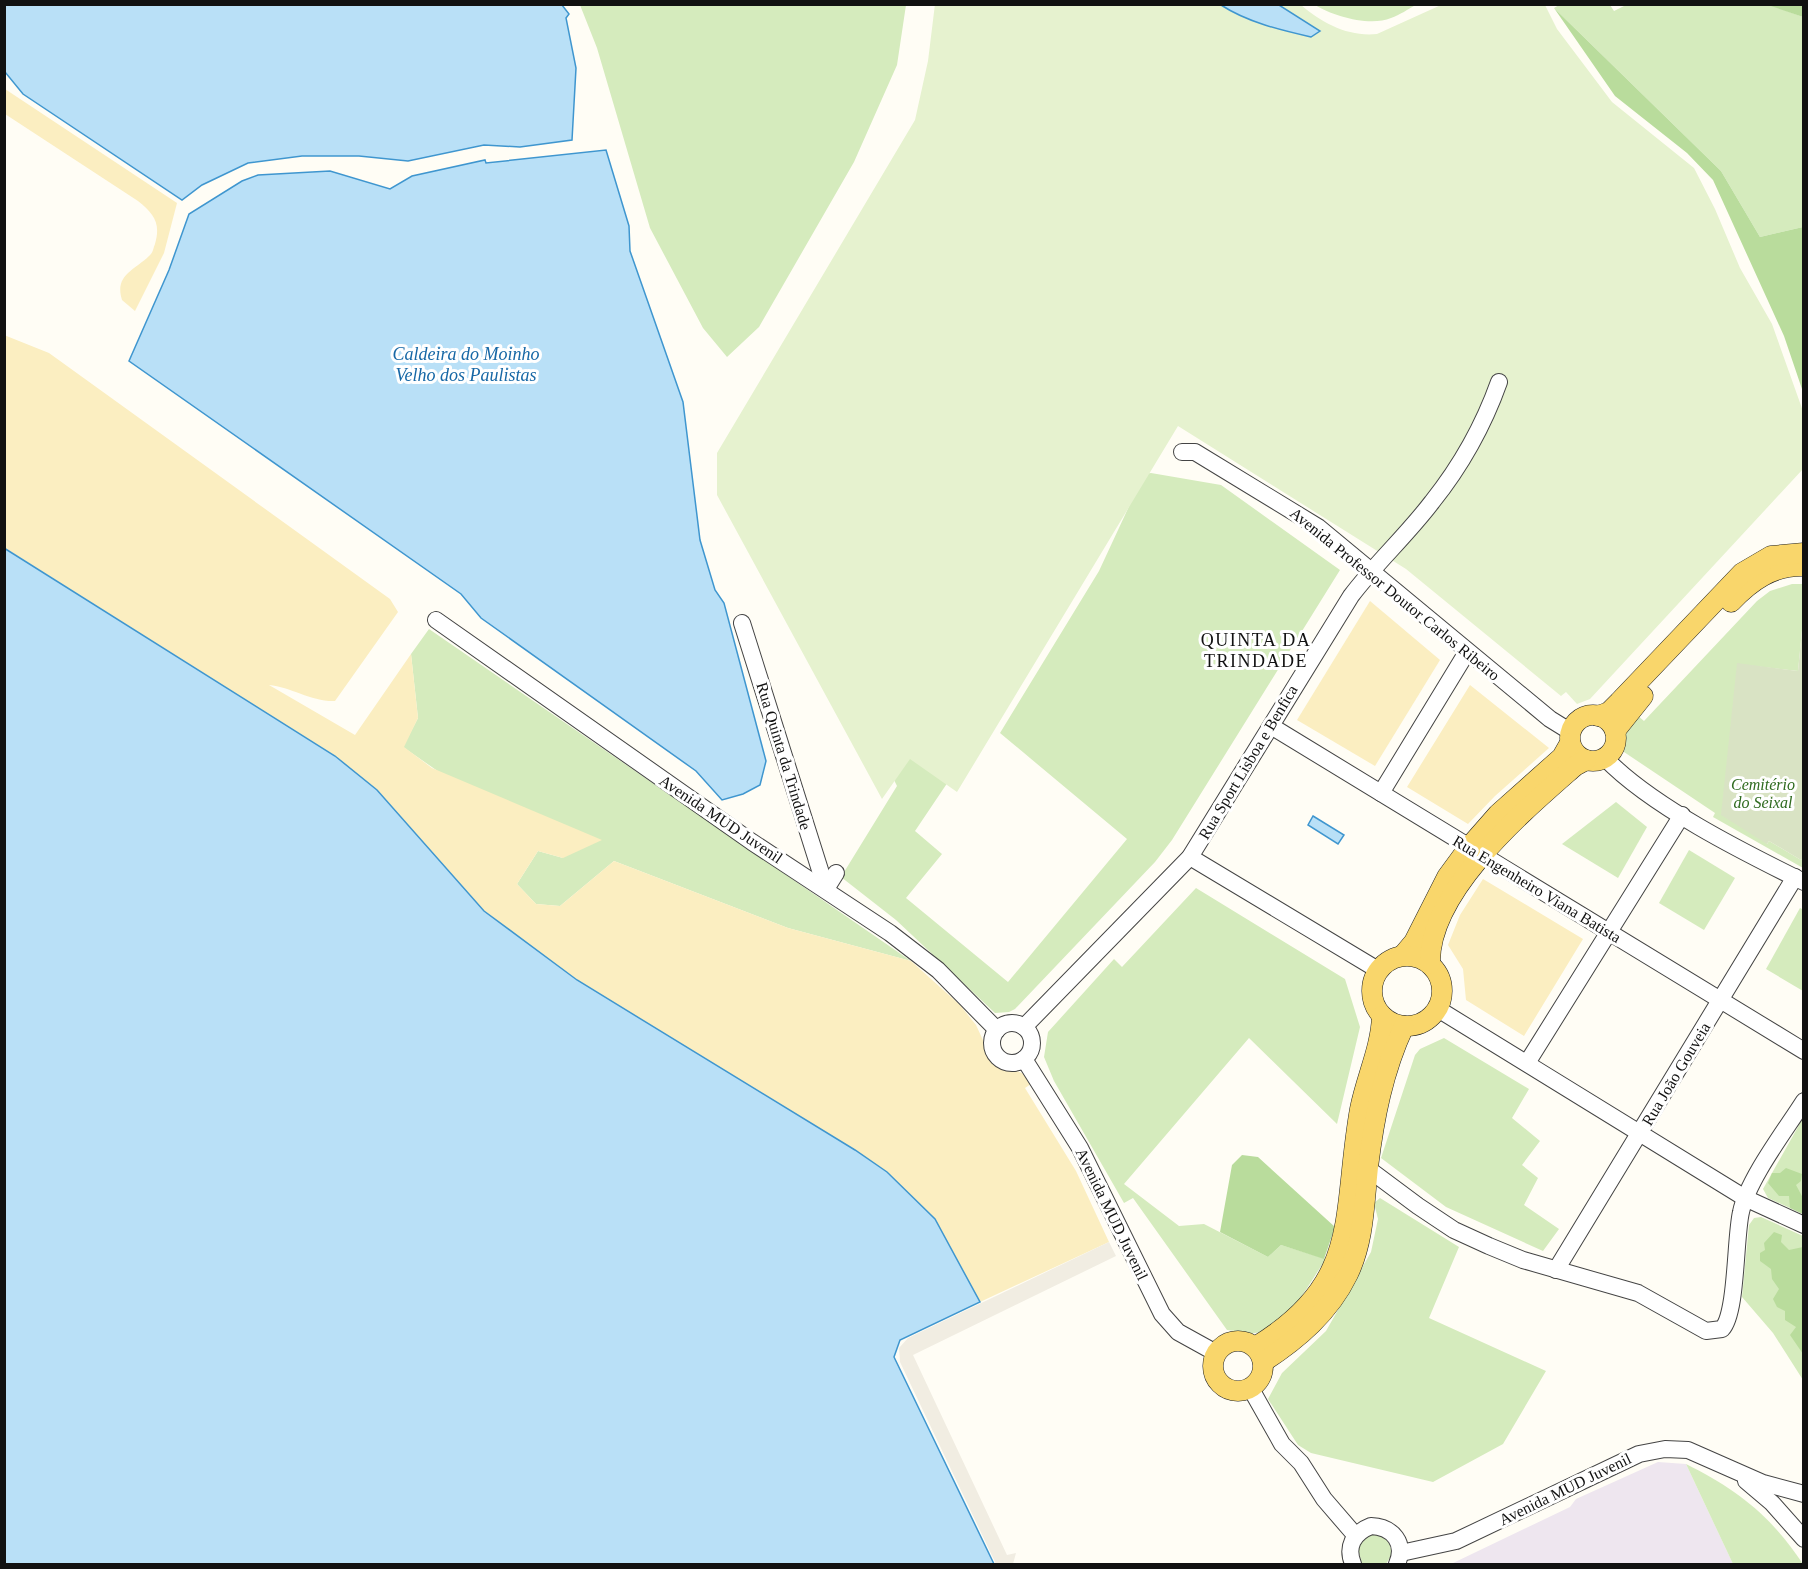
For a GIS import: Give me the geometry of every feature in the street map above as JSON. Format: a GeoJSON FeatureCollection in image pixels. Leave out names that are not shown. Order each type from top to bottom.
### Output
{"type":"FeatureCollection","features":[{"type":"Feature","properties":{"kind":"main road"},"geometry":{"type":"LineString","coordinates":[[1430,964],[1431,943],[1475,851],[1498,814],[1562,757],[1580,719],[1598,716],[1609,711],[1619,702],[1742,573],[1771,556],[1803,553]]}},
{"type":"Feature","properties":{"kind":"main road"},"geometry":{"type":"LineString","coordinates":[[1403,955],[1416,938],[1443,884],[1475,851],[1575,766],[1595,759],[1615,746],[1615,730],[1627,713],[1744,589],[1774,570],[1803,566]]}},
{"type":"Feature","properties":{"kind":"main road"},"geometry":{"type":"LineString","coordinates":[[1598,716],[1608,721],[1615,730]]}},
{"type":"Feature","properties":{"kind":"main road"},"geometry":{"type":"LineString","coordinates":[[1570,737],[1576,754],[1595,759]]}},
{"type":"Feature","properties":{"kind":"main road"},"geometry":{"type":"LineString","coordinates":[[1403,955],[1422,958],[1430,964],[1437,971],[1443,990],[1438,1009],[1423,1022],[1404,1026],[1392,1023],[1382,1016],[1373,999],[1372,989],[1378,970],[1393,958],[1403,955]]}},
{"type":"Feature","properties":{"kind":"main road"},"geometry":{"type":"LineString","coordinates":[[1259,1355],[1296,1318],[1323,1286],[1333,1267],[1349,1215],[1369,1173],[1360,1111],[1369,1072],[1380,1043],[1382,1016]]}},
{"type":"Feature","properties":{"kind":"main road"},"geometry":{"type":"LineString","coordinates":[[1259,1355],[1292,1343],[1328,1306],[1339,1290],[1357,1252],[1363,1224],[1378,1100],[1393,1050],[1404,1026]]}},
{"type":"Feature","properties":{"kind":"main road"},"geometry":{"type":"LineString","coordinates":[[1234,1341],[1245,1342],[1259,1355],[1263,1372],[1251,1389],[1232,1391],[1216,1381],[1213,1372],[1216,1353],[1224,1345],[1234,1341]]}},
{"type":"Feature","properties":{"kind":"street","name":"Rua Sport Lisboa e Benfica"},"geometry":{"type":"LineString","coordinates":[[1024,1027],[1190,857],[1309,662],[1370,570],[1432,503],[1488,411],[1499,382]]}},
{"type":"Feature","properties":{"kind":"street","name":"Avenida Professor Doutor Carlos Ribeiro"},"geometry":{"type":"LineString","coordinates":[[1182,452],[1196,452],[1262,490],[1317,527],[1550,718],[1570,737]]}},
{"type":"Feature","properties":{"kind":"street","name":"Avenida MUD Juvenil"},"geometry":{"type":"LineString","coordinates":[[436,620],[752,842],[826,889],[918,953],[955,986],[996,1030]]}},
{"type":"Feature","properties":{"kind":"street","name":"Rua Quinta da Trindade"},"geometry":{"type":"LineString","coordinates":[[742,623],[826,889]]}},
{"type":"Feature","properties":{"kind":"street"},"geometry":{"type":"LineString","coordinates":[[1381,792],[1467,652]]}},
{"type":"Feature","properties":{"kind":"street","name":"Rua Engenheiro Viana Batista"},"geometry":{"type":"LineString","coordinates":[[1271,726],[1803,1051]]}},
{"type":"Feature","properties":{"kind":"street"},"geometry":{"type":"LineString","coordinates":[[1595,759],[1682,815],[1799,879]]}},
{"type":"Feature","properties":{"kind":"street"},"geometry":{"type":"LineString","coordinates":[[1527,1063],[1682,815]]}},
{"type":"Feature","properties":{"kind":"street"},"geometry":{"type":"LineString","coordinates":[[1190,857],[1378,970]]}},
{"type":"Feature","properties":{"kind":"street"},"geometry":{"type":"LineString","coordinates":[[826,889],[836,873]]}},
{"type":"Feature","properties":{"kind":"street","name":"Rua João Gouveia"},"geometry":{"type":"LineString","coordinates":[[1556,1270],[1720,1000],[1799,879]]}},
{"type":"Feature","properties":{"kind":"street"},"geometry":{"type":"LineString","coordinates":[[1438,1009],[1745,1198],[1803,1225]]}},
{"type":"Feature","properties":{"kind":"street"},"geometry":{"type":"LineString","coordinates":[[1012,1023],[1024,1027],[1032,1043],[1024,1059],[1006,1062],[996,1054],[992,1042],[996,1030],[1012,1023]]}},
{"type":"Feature","properties":{"kind":"street","name":"Avenida MUD Juvenil"},"geometry":{"type":"LineString","coordinates":[[1024,1059],[1080,1148],[1162,1314],[1186,1337],[1216,1353]]}},
{"type":"Feature","properties":{"kind":"street"},"geometry":{"type":"LineString","coordinates":[[1369,1173],[1454,1230],[1489,1246],[1556,1270],[1638,1293],[1700,1328],[1717,1331],[1726,1325],[1730,1315],[1739,1222],[1745,1198],[1803,1101]]}},
{"type":"Feature","properties":{"kind":"street"},"geometry":{"type":"LineString","coordinates":[[1251,1389],[1282,1444],[1301,1463],[1324,1499],[1355,1535]]}},
{"type":"Feature","properties":{"kind":"street","name":"Avenida MUD Juvenil"},"geometry":{"type":"LineString","coordinates":[[1399,1559],[1456,1542],[1639,1454],[1665,1449],[1688,1450],[1763,1483],[1803,1494]]}},
{"type":"Feature","properties":{"kind":"street","name":"Avenida MUD Juvenil"},"geometry":{"type":"LineString","coordinates":[[1730,1467],[1772,1503],[1803,1539]]}},
{"type":"Feature","properties":{"kind":"street"},"geometry":{"type":"LineString","coordinates":[[1353,1564],[1350,1545],[1355,1535],[1371,1526],[1388,1530],[1400,1544],[1399,1559]]}},
{"type":"Feature","properties":{"kind":"shaded area"},"geometry":{"type":"Polygon","coordinates":[[[1109,1242],[1116,1256],[913,1355],[1007,1555],[1016,1553],[1013,1564],[996,1564],[900,1362],[899,1348],[908,1338],[1109,1242]]]}},
{"type":"Feature","properties":{"kind":"shaded area"},"geometry":{"type":"Polygon","coordinates":[[[1658,1462],[1686,1464],[1733,1564],[1451,1564],[1570,1507],[1576,1499],[1658,1462]]]}},
{"type":"Feature","properties":{"kind":"green space"},"geometry":{"type":"Polygon","coordinates":[[[935,4],[1301,5],[1327,23],[1346,31],[1366,34],[1377,34],[1441,5],[1545,5],[1557,29],[1612,102],[1694,168],[1715,209],[1740,268],[1772,324],[1804,414],[1803,469],[1590,699],[1577,704],[1566,692],[1561,696],[1406,569],[1178,426],[957,792],[910,759],[882,799],[717,495],[717,453],[915,120],[928,61],[935,4]]]}},
{"type":"Feature","properties":{"kind":"green space"},"geometry":{"type":"Polygon","coordinates":[[[1628,4],[1768,4],[1803,17],[1803,227],[1760,237],[1721,171],[1554,8],[1559,5],[1610,5],[1614,11],[1628,4]]]}},
{"type":"Feature","properties":{"kind":"green space"},"geometry":{"type":"Polygon","coordinates":[[[580,5],[906,5],[897,65],[854,162],[759,327],[727,357],[703,328],[650,228],[597,48],[580,5]]]}},
{"type":"Feature","properties":{"kind":"green space"},"geometry":{"type":"Polygon","coordinates":[[[1315,5],[1416,5],[1394,17],[1362,21],[1332,13],[1315,5]]]}},
{"type":"Feature","properties":{"kind":"green space"},"geometry":{"type":"Polygon","coordinates":[[[1768,5],[1803,5],[1803,17],[1768,5]]]}},
{"type":"Feature","properties":{"kind":"green space"},"geometry":{"type":"Polygon","coordinates":[[[1554,8],[1721,171],[1760,237],[1803,227],[1803,392],[1784,336],[1713,180],[1687,153],[1615,96],[1554,8]]]}},
{"type":"Feature","properties":{"kind":"green space"},"geometry":{"type":"Polygon","coordinates":[[[1151,473],[1221,485],[1340,570],[1172,840],[1155,862],[1015,1009],[995,1013],[896,920],[841,877],[897,786],[846,682],[952,776],[915,831],[942,854],[906,898],[1008,982],[1127,839],[1000,733],[1099,571],[1144,474],[1151,473]]]}},
{"type":"Feature","properties":{"kind":"green space"},"geometry":{"type":"Polygon","coordinates":[[[1792,584],[1803,584],[1803,620],[1798,671],[1737,664],[1767,844],[1769,841],[1801,860],[1803,856],[1803,868],[1713,817],[1715,813],[1624,752],[1626,730],[1637,715],[1644,721],[1757,601],[1770,591],[1792,584]]]}},
{"type":"Feature","properties":{"kind":"green space","name":"Cemitério do Seixal"},"geometry":{"type":"Polygon","coordinates":[[[1803,620],[1804,856],[1801,860],[1769,841],[1767,844],[1721,815],[1737,663],[1798,671],[1803,620]]]}},
{"type":"Feature","properties":{"kind":"green space"},"geometry":{"type":"Polygon","coordinates":[[[429,629],[911,961],[788,928],[614,861],[560,906],[536,904],[517,884],[538,851],[563,858],[403,747],[418,718],[411,654],[429,629]]]}},
{"type":"Feature","properties":{"kind":"green space"},"geometry":{"type":"Polygon","coordinates":[[[1616,802],[1647,827],[1618,878],[1562,844],[1616,802]]]}},
{"type":"Feature","properties":{"kind":"green space"},"geometry":{"type":"Polygon","coordinates":[[[1689,850],[1735,878],[1704,930],[1659,903],[1689,850]]]}},
{"type":"Feature","properties":{"kind":"green space"},"geometry":{"type":"Polygon","coordinates":[[[1196,888],[1345,979],[1360,1027],[1337,1124],[1249,1038],[1124,1184],[1179,1226],[1204,1224],[1268,1257],[1281,1245],[1326,1259],[1305,1292],[1287,1314],[1267,1330],[1255,1333],[1227,1330],[1133,1198],[1124,1203],[1054,1081],[1044,1057],[1048,1032],[1114,959],[1122,967],[1196,888]]]}},
{"type":"Feature","properties":{"kind":"green space"},"geometry":{"type":"Polygon","coordinates":[[[1800,908],[1804,910],[1803,991],[1766,969],[1800,908]]]}},
{"type":"Feature","properties":{"kind":"green space"},"geometry":{"type":"Polygon","coordinates":[[[1444,1038],[1529,1089],[1512,1118],[1540,1141],[1522,1165],[1538,1178],[1524,1205],[1559,1229],[1543,1251],[1446,1207],[1381,1158],[1415,1055],[1420,1049],[1444,1038]]]}},
{"type":"Feature","properties":{"kind":"green space"},"geometry":{"type":"Polygon","coordinates":[[[1803,1118],[1803,1214],[1768,1198],[1763,1189],[1803,1118]]]}},
{"type":"Feature","properties":{"kind":"green space"},"geometry":{"type":"Polygon","coordinates":[[[1242,1155],[1258,1157],[1335,1227],[1324,1259],[1281,1245],[1268,1257],[1220,1232],[1232,1165],[1242,1155]]]}},
{"type":"Feature","properties":{"kind":"green space"},"geometry":{"type":"Polygon","coordinates":[[[1786,1168],[1802,1174],[1801,1181],[1796,1185],[1803,1198],[1803,1214],[1790,1208],[1789,1196],[1779,1196],[1768,1183],[1772,1173],[1780,1173],[1786,1168]]]}},
{"type":"Feature","properties":{"kind":"green space"},"geometry":{"type":"Polygon","coordinates":[[[1380,1198],[1459,1247],[1429,1318],[1546,1371],[1503,1444],[1433,1482],[1311,1453],[1298,1445],[1268,1399],[1282,1373],[1326,1331],[1371,1252],[1378,1219],[1374,1203],[1380,1198]]]}},
{"type":"Feature","properties":{"kind":"green space"},"geometry":{"type":"Polygon","coordinates":[[[1761,1217],[1803,1236],[1803,1380],[1773,1333],[1742,1297],[1749,1225],[1754,1218],[1761,1217]]]}},
{"type":"Feature","properties":{"kind":"green space"},"geometry":{"type":"Polygon","coordinates":[[[1774,1232],[1782,1235],[1781,1242],[1789,1250],[1803,1247],[1803,1354],[1790,1335],[1796,1327],[1785,1320],[1785,1311],[1777,1307],[1773,1299],[1779,1289],[1772,1279],[1771,1269],[1760,1261],[1760,1253],[1765,1250],[1764,1243],[1774,1232]]]}},
{"type":"Feature","properties":{"kind":"green space"},"geometry":{"type":"Polygon","coordinates":[[[1686,1464],[1722,1484],[1752,1506],[1779,1532],[1803,1564],[1733,1564],[1686,1464]]]}},
{"type":"Feature","properties":{"kind":"green space"},"geometry":{"type":"Polygon","coordinates":[[[1369,1535],[1378,1535],[1390,1545],[1392,1554],[1386,1564],[1362,1564],[1357,1546],[1369,1535]]]}},
{"type":"Feature","properties":{"kind":"sand"},"geometry":{"type":"Polygon","coordinates":[[[5,89],[177,203],[164,253],[135,311],[122,300],[121,285],[127,274],[152,252],[157,237],[155,219],[138,201],[5,114],[5,89]]]}},
{"type":"Feature","properties":{"kind":"sand"},"geometry":{"type":"Polygon","coordinates":[[[4,335],[49,353],[390,599],[398,612],[335,701],[326,701],[269,685],[355,735],[411,654],[418,718],[404,747],[432,768],[602,840],[563,858],[538,851],[517,884],[536,904],[560,906],[614,861],[788,928],[911,961],[960,1005],[976,1025],[993,1062],[1022,1073],[1031,1084],[1025,1088],[1076,1171],[1109,1242],[980,1302],[935,1219],[855,1150],[577,980],[484,911],[377,790],[335,756],[5,548],[4,335]]]}},
{"type":"Feature","properties":{"kind":"sand"},"geometry":{"type":"Polygon","coordinates":[[[1370,601],[1440,660],[1375,766],[1297,720],[1370,601]]]}},
{"type":"Feature","properties":{"kind":"sand"},"geometry":{"type":"Polygon","coordinates":[[[1470,685],[1549,748],[1495,796],[1468,824],[1407,787],[1470,685]]]}},
{"type":"Feature","properties":{"kind":"sand"},"geometry":{"type":"Polygon","coordinates":[[[1483,879],[1583,939],[1524,1036],[1466,1000],[1463,969],[1448,945],[1460,915],[1483,879]]]}},
{"type":"Feature","properties":{"kind":"water"},"geometry":{"type":"Polygon","coordinates":[[[5,4],[562,5],[569,14],[566,18],[576,68],[572,140],[520,147],[484,145],[408,161],[359,156],[302,156],[248,163],[202,185],[182,200],[23,94],[5,72],[5,4]]]}},
{"type":"Feature","properties":{"kind":"water"},"geometry":{"type":"Polygon","coordinates":[[[1221,5],[1279,5],[1320,31],[1311,37],[1264,25],[1221,5]]]}},
{"type":"Feature","properties":{"kind":"water","name":"Caldeira do Moinho Velho dos Paulistas"},"geometry":{"type":"Polygon","coordinates":[[[606,150],[629,226],[630,251],[683,402],[700,540],[715,590],[724,603],[766,761],[760,785],[743,794],[722,800],[696,771],[481,618],[461,594],[129,361],[169,270],[189,214],[242,181],[258,175],[330,171],[390,189],[412,176],[485,160],[486,163],[606,150]]]}},
{"type":"Feature","properties":{"kind":"water"},"geometry":{"type":"Polygon","coordinates":[[[4,548],[335,756],[377,790],[484,911],[577,980],[855,1150],[887,1172],[935,1219],[980,1302],[900,1340],[894,1357],[994,1564],[5,1564],[4,548]]]}},
{"type":"Feature","properties":{"kind":"water"},"geometry":{"type":"Polygon","coordinates":[[[1313,816],[1344,835],[1338,844],[1308,825],[1313,816]]]}},
{"type":"Feature","properties":{"kind":"district","name":"QUINTA DA TRINDADE"},"geometry":{"type":"Point","coordinates":[1256,650]}}]}
